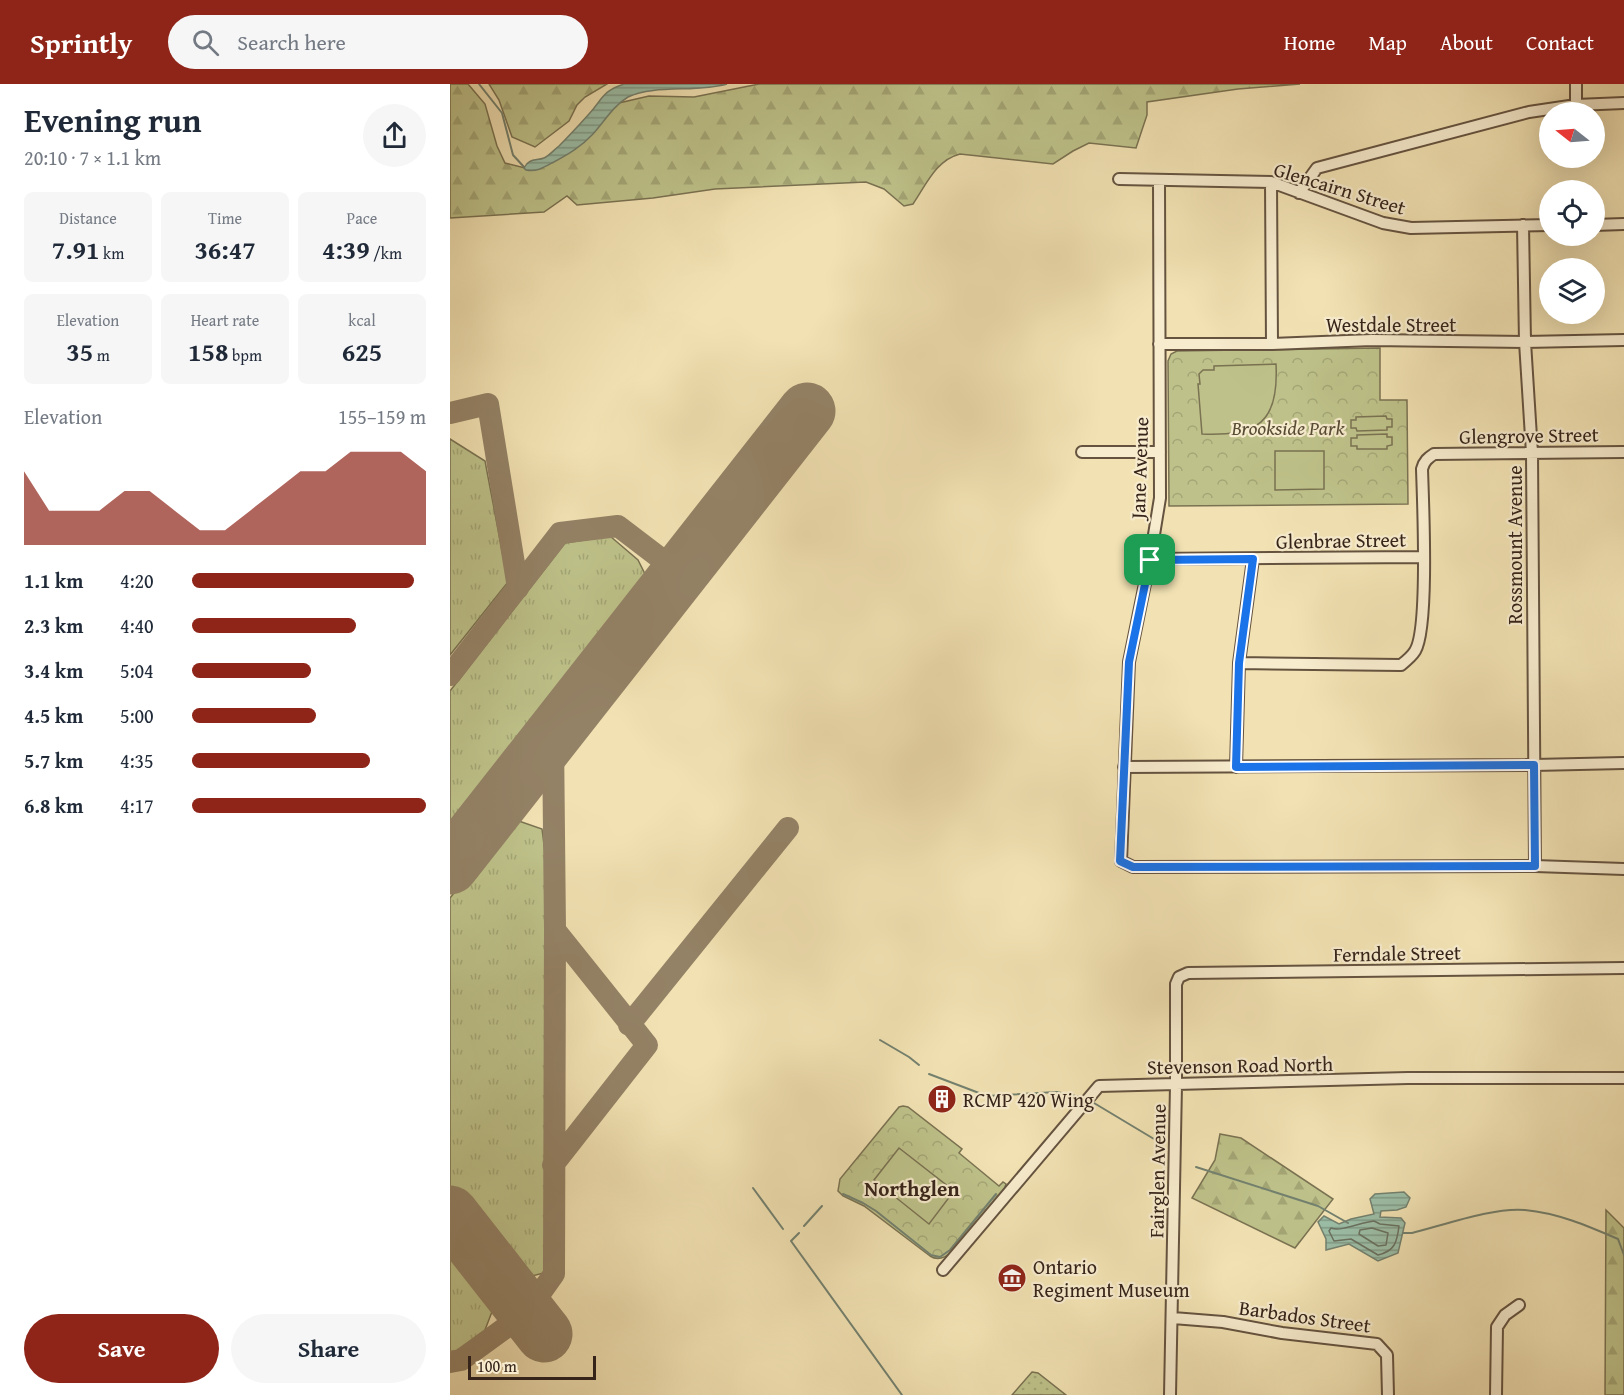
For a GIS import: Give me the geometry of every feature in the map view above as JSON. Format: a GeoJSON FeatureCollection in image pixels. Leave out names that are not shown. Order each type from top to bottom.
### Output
{"type":"FeatureCollection","features":[{"type":"Feature","properties":{"kind":"street"},"geometry":{"type":"LineString","coordinates":[[1576,84],[1576,102]]}},
{"type":"Feature","properties":{"kind":"street"},"geometry":{"type":"LineString","coordinates":[[1605,104],[1624,103]]}},
{"type":"Feature","properties":{"kind":"street"},"geometry":{"type":"LineString","coordinates":[[1299,193],[1317,168],[1539,110]]}},
{"type":"Feature","properties":{"kind":"street","name":"Glencairn Street"},"geometry":{"type":"LineString","coordinates":[[1119,179],[1271,182],[1383,223],[1411,228],[1539,225]]}},
{"type":"Feature","properties":{"kind":"street","name":"Jane Avenue"},"geometry":{"type":"LineString","coordinates":[[1159,181],[1160,498],[1129,662],[1120,861],[1133,867],[1535,866]]}},
{"type":"Feature","properties":{"kind":"street"},"geometry":{"type":"LineString","coordinates":[[1271,182],[1272,344]]}},
{"type":"Feature","properties":{"kind":"street"},"geometry":{"type":"LineString","coordinates":[[1605,225],[1624,224]]}},
{"type":"Feature","properties":{"kind":"street","name":"Rossmount Avenue"},"geometry":{"type":"LineString","coordinates":[[1523,225],[1525,342],[1532,453],[1535,866]]}},
{"type":"Feature","properties":{"kind":"street","name":"Westdale Street"},"geometry":{"type":"LineString","coordinates":[[1159,344],[1272,344],[1372,340],[1525,342],[1624,340]]}},
{"type":"Feature","properties":{"kind":"street"},"geometry":{"type":"LineString","coordinates":[[1082,452],[1160,452]]}},
{"type":"Feature","properties":{"kind":"street","name":"Glengrove Street"},"geometry":{"type":"LineString","coordinates":[[1424,557],[1422,469],[1424,463],[1434,454],[1624,452]]}},
{"type":"Feature","properties":{"kind":"street"},"geometry":{"type":"LineString","coordinates":[[1239,663],[1401,665],[1415,651],[1421,630],[1424,557]]}},
{"type":"Feature","properties":{"kind":"street","name":"Glenbrae Street"},"geometry":{"type":"LineString","coordinates":[[1150,560],[1424,557]]}},
{"type":"Feature","properties":{"kind":"street"},"geometry":{"type":"LineString","coordinates":[[1236,767],[1239,663],[1253,559]]}},
{"type":"Feature","properties":{"kind":"street"},"geometry":{"type":"LineString","coordinates":[[1124,767],[1624,763]]}},
{"type":"Feature","properties":{"kind":"street"},"geometry":{"type":"LineString","coordinates":[[1535,866],[1624,869]]}},
{"type":"Feature","properties":{"kind":"street","name":"Ferndale Street"},"geometry":{"type":"LineString","coordinates":[[1176,984],[1179,977],[1188,973],[1624,968]]}},
{"type":"Feature","properties":{"kind":"street","name":"Fairglen Avenue"},"geometry":{"type":"LineString","coordinates":[[1170,1395],[1173,1318],[1176,984]]}},
{"type":"Feature","properties":{"kind":"street","name":"Stevenson Road North"},"geometry":{"type":"LineString","coordinates":[[943,1270],[1099,1086],[1408,1078],[1624,1078]]}},
{"type":"Feature","properties":{"kind":"street"},"geometry":{"type":"LineString","coordinates":[[1496,1395],[1497,1327],[1504,1315],[1519,1305]]}},
{"type":"Feature","properties":{"kind":"street","name":"Barbados Street"},"geometry":{"type":"LineString","coordinates":[[1173,1318],[1223,1322],[1282,1333],[1377,1344],[1387,1355],[1388,1395]]}},
{"type":"Feature","properties":{"kind":"green space"},"geometry":{"type":"Polygon","coordinates":[[[450,84],[468,84],[485,104],[497,146],[505,163],[529,169],[561,152],[619,103],[649,96],[694,97],[759,84],[1300,84],[1238,89],[1147,102],[1147,115],[1136,148],[1089,143],[1053,164],[960,154],[938,167],[913,204],[904,206],[884,189],[866,182],[715,189],[577,205],[567,196],[544,212],[450,218],[450,84]]]}},
{"type":"Feature","properties":{"kind":"green space"},"geometry":{"type":"Polygon","coordinates":[[[489,84],[607,84],[585,97],[577,105],[569,121],[535,147],[512,137],[499,100],[489,84]]]}},
{"type":"Feature","properties":{"kind":"green space","name":"Brookside Park"},"geometry":{"type":"Polygon","coordinates":[[[1380,348],[1380,400],[1407,400],[1408,504],[1169,506],[1168,361],[1171,354],[1177,351],[1380,348]]]}},
{"type":"Feature","properties":{"kind":"green space"},"geometry":{"type":"Polygon","coordinates":[[[1276,364],[1274,400],[1269,413],[1261,422],[1238,432],[1202,434],[1198,384],[1200,384],[1199,374],[1203,370],[1214,370],[1214,366],[1276,364]]]}},
{"type":"Feature","properties":{"kind":"green space"},"geometry":{"type":"Polygon","coordinates":[[[1386,416],[1387,419],[1392,419],[1392,427],[1387,427],[1387,430],[1357,431],[1356,428],[1351,428],[1351,420],[1356,420],[1356,417],[1386,416]]]}},
{"type":"Feature","properties":{"kind":"green space"},"geometry":{"type":"Polygon","coordinates":[[[1387,434],[1387,437],[1392,437],[1392,445],[1387,446],[1387,449],[1357,449],[1357,446],[1351,446],[1351,438],[1357,438],[1357,435],[1387,434]]]}},
{"type":"Feature","properties":{"kind":"green space"},"geometry":{"type":"Polygon","coordinates":[[[450,439],[485,461],[508,582],[450,655],[450,439]]]}},
{"type":"Feature","properties":{"kind":"green space"},"geometry":{"type":"Polygon","coordinates":[[[1275,451],[1324,451],[1324,489],[1275,490],[1275,451]]]}},
{"type":"Feature","properties":{"kind":"green space"},"geometry":{"type":"Polygon","coordinates":[[[610,536],[638,560],[647,578],[450,830],[450,691],[565,543],[610,536]]]}},
{"type":"Feature","properties":{"kind":"green space"},"geometry":{"type":"Polygon","coordinates":[[[513,819],[542,829],[555,933],[544,1273],[520,1279],[450,1192],[450,898],[513,819]]]}},
{"type":"Feature","properties":{"kind":"green space"},"geometry":{"type":"Polygon","coordinates":[[[899,1107],[908,1107],[962,1149],[959,1153],[999,1186],[1003,1182],[1006,1184],[1004,1190],[952,1252],[941,1258],[930,1256],[864,1206],[843,1196],[838,1191],[840,1179],[899,1107]]]}},
{"type":"Feature","properties":{"kind":"green space"},"geometry":{"type":"Polygon","coordinates":[[[1220,1134],[1241,1138],[1333,1199],[1295,1248],[1192,1198],[1215,1160],[1220,1134]]]}},
{"type":"Feature","properties":{"kind":"green space"},"geometry":{"type":"Polygon","coordinates":[[[899,1148],[954,1191],[929,1224],[874,1180],[899,1148]]]}},
{"type":"Feature","properties":{"kind":"green space"},"geometry":{"type":"Polygon","coordinates":[[[1606,1210],[1624,1228],[1624,1395],[1605,1395],[1606,1210]]]}},
{"type":"Feature","properties":{"kind":"green space"},"geometry":{"type":"Polygon","coordinates":[[[450,1247],[495,1304],[478,1348],[450,1353],[450,1247]]]}},
{"type":"Feature","properties":{"kind":"green space"},"geometry":{"type":"Polygon","coordinates":[[[1032,1372],[1038,1373],[1066,1395],[1012,1395],[1032,1372]]]}},
{"type":"Feature","properties":{"kind":"water"},"geometry":{"type":"Polygon","coordinates":[[[624,84],[727,84],[715,87],[651,91],[628,97],[613,109],[588,139],[574,150],[539,169],[526,170],[524,168],[530,161],[550,154],[607,93],[624,84]]]}},
{"type":"Feature","properties":{"kind":"water"},"geometry":{"type":"Polygon","coordinates":[[[1404,1192],[1410,1198],[1406,1207],[1381,1211],[1380,1217],[1401,1218],[1405,1223],[1398,1253],[1378,1261],[1349,1244],[1326,1250],[1326,1239],[1318,1222],[1324,1216],[1339,1224],[1374,1214],[1370,1199],[1375,1194],[1404,1192]]]}},
{"type":"Feature","properties":{"kind":"waterway"},"geometry":{"type":"LineString","coordinates":[[479,84],[502,113],[513,155],[524,167]]}},
{"type":"Feature","properties":{"kind":"waterway"},"geometry":{"type":"LineString","coordinates":[[880,1040],[919,1065]]}},
{"type":"Feature","properties":{"kind":"waterway"},"geometry":{"type":"LineString","coordinates":[[929,1074],[987,1096],[1057,1092],[1085,1098]]}},
{"type":"Feature","properties":{"kind":"waterway"},"geometry":{"type":"LineString","coordinates":[[1094,1103],[1154,1139]]}},
{"type":"Feature","properties":{"kind":"waterway"},"geometry":{"type":"LineString","coordinates":[[1196,1167],[1318,1206],[1348,1223]]}},
{"type":"Feature","properties":{"kind":"waterway"},"geometry":{"type":"LineString","coordinates":[[753,1188],[783,1229]]}},
{"type":"Feature","properties":{"kind":"waterway"},"geometry":{"type":"LineString","coordinates":[[843,1194],[876,1211],[931,1255],[940,1257],[950,1250],[996,1194]]}},
{"type":"Feature","properties":{"kind":"waterway"},"geometry":{"type":"LineString","coordinates":[[804,1226],[822,1206]]}},
{"type":"Feature","properties":{"kind":"waterway"},"geometry":{"type":"LineString","coordinates":[[1403,1233],[1412,1233],[1499,1211],[1525,1210],[1561,1217],[1618,1239],[1624,1255]]}},
{"type":"Feature","properties":{"kind":"waterway"},"geometry":{"type":"LineString","coordinates":[[799,1233],[791,1241],[902,1395]]}},
{"type":"Feature","properties":{"kind":"taxiway"},"geometry":{"type":"LineString","coordinates":[[450,413],[488,404],[518,588]]}},
{"type":"Feature","properties":{"kind":"taxiway"},"geometry":{"type":"LineString","coordinates":[[450,675],[560,533],[618,526],[660,558],[674,582]]}},
{"type":"Feature","properties":{"kind":"taxiway"},"geometry":{"type":"LineString","coordinates":[[450,1362],[461,1360],[527,1312],[554,1274],[553,736]]}},
{"type":"Feature","properties":{"kind":"taxiway"},"geometry":{"type":"LineString","coordinates":[[629,1025],[788,828]]}},
{"type":"Feature","properties":{"kind":"taxiway"},"geometry":{"type":"LineString","coordinates":[[553,1165],[647,1045],[555,930]]}},
{"type":"Feature","properties":{"kind":"runway"},"geometry":{"type":"LineString","coordinates":[[450,866],[807,411]]}},
{"type":"Feature","properties":{"kind":"runway"},"geometry":{"type":"LineString","coordinates":[[450,1214],[544,1334]]}},
{"type":"Feature","properties":{"kind":"place","name":"RCMP 420 Wing"},"geometry":{"type":"Point","coordinates":[942,1099]}},
{"type":"Feature","properties":{"kind":"place","name":"Ontario Regiment Museum"},"geometry":{"type":"Point","coordinates":[1012,1278]}},
{"type":"Feature","properties":{"kind":"district","name":"Northglen"},"geometry":{"type":"Point","coordinates":[912,1188]}},
{"type":"Feature","properties":{"kind":"route"},"geometry":{"type":"LineString","coordinates":[[1253,559],[1239,663],[1236,767],[1534,765],[1535,866],[1133,867],[1120,861],[1129,662],[1150,560],[1253,559]]}}]}
